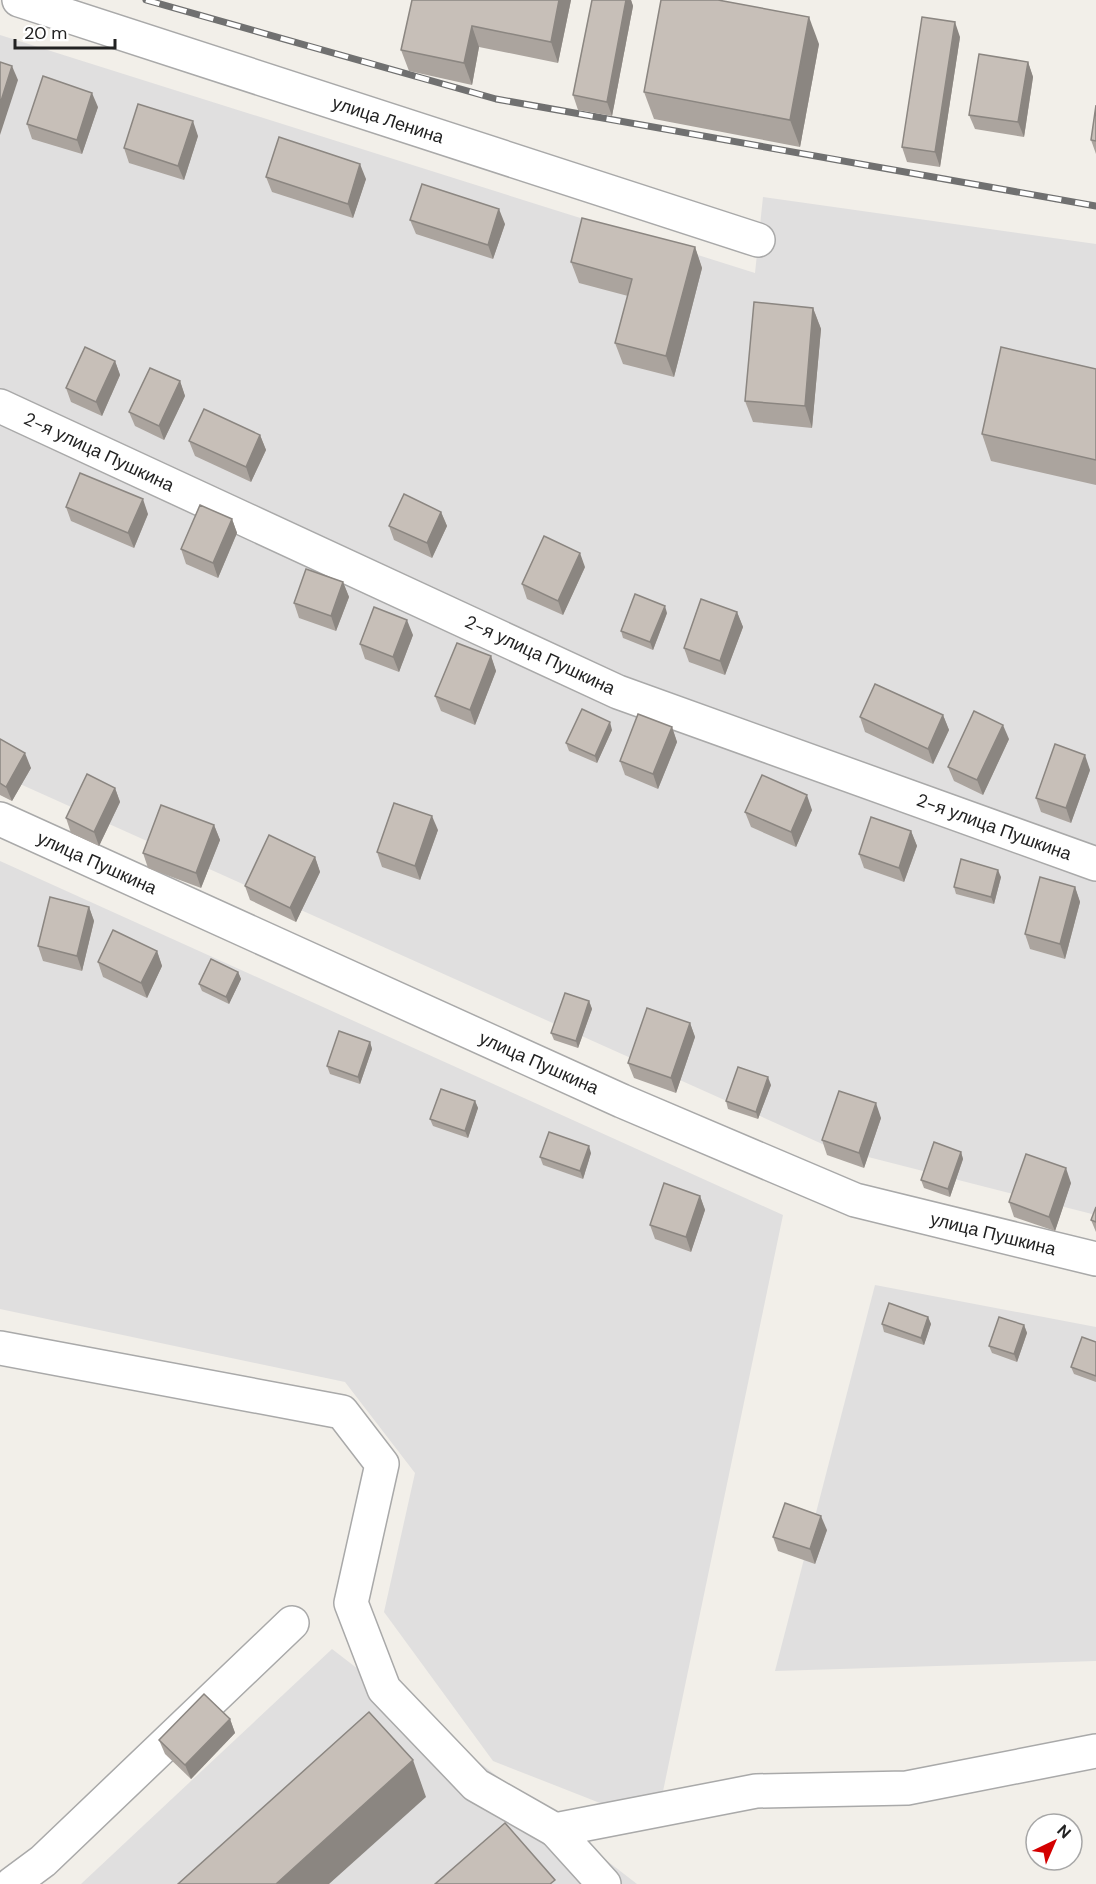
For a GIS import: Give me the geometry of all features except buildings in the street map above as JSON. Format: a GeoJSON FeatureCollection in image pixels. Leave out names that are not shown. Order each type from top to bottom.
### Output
{"type":"FeatureCollection","features":[{"type":"Feature","properties":{"kind":"street","name":"улица Ленина"},"geometry":{"type":"LineString","coordinates":[[19,0],[758,240]]}},
{"type":"Feature","properties":{"kind":"street","name":"2-я улица Пушкина"},"geometry":{"type":"LineString","coordinates":[[2,411],[618,692],[1096,864]]}},
{"type":"Feature","properties":{"kind":"street","name":"улица Пушкина"},"geometry":{"type":"LineString","coordinates":[[0,819],[622,1101],[855,1200],[1096,1259]]}},
{"type":"Feature","properties":{"kind":"street"},"geometry":{"type":"LineString","coordinates":[[0,1348],[342,1412],[382,1464],[351,1603],[384,1689],[476,1785],[555,1830],[604,1884]]}},
{"type":"Feature","properties":{"kind":"street"},"geometry":{"type":"LineString","coordinates":[[12,1884],[43,1861],[292,1623]]}},
{"type":"Feature","properties":{"kind":"street"},"geometry":{"type":"LineString","coordinates":[[555,1830],[756,1791],[907,1788],[1096,1751]]}},
{"type":"Feature","properties":{"kind":"shaded area"},"geometry":{"type":"Polygon","coordinates":[[[0,35],[755,273],[763,197],[1096,244],[1096,1215],[829,1147],[0,775],[0,35]]]}},
{"type":"Feature","properties":{"kind":"shaded area"},"geometry":{"type":"Polygon","coordinates":[[[0,861],[783,1215],[656,1825],[493,1761],[384,1612],[415,1473],[345,1382],[0,1309],[0,861]]]}},
{"type":"Feature","properties":{"kind":"shaded area"},"geometry":{"type":"Polygon","coordinates":[[[875,1285],[1096,1327],[1096,1661],[775,1671],[875,1285]]]}},
{"type":"Feature","properties":{"kind":"shaded area"},"geometry":{"type":"Polygon","coordinates":[[[332,1649],[637,1884],[81,1884],[332,1649]]]}},
{"type":"Feature","properties":{"kind":"railway"},"geometry":{"type":"LineString","coordinates":[[146,0],[496,99],[1096,206]]}}]}
